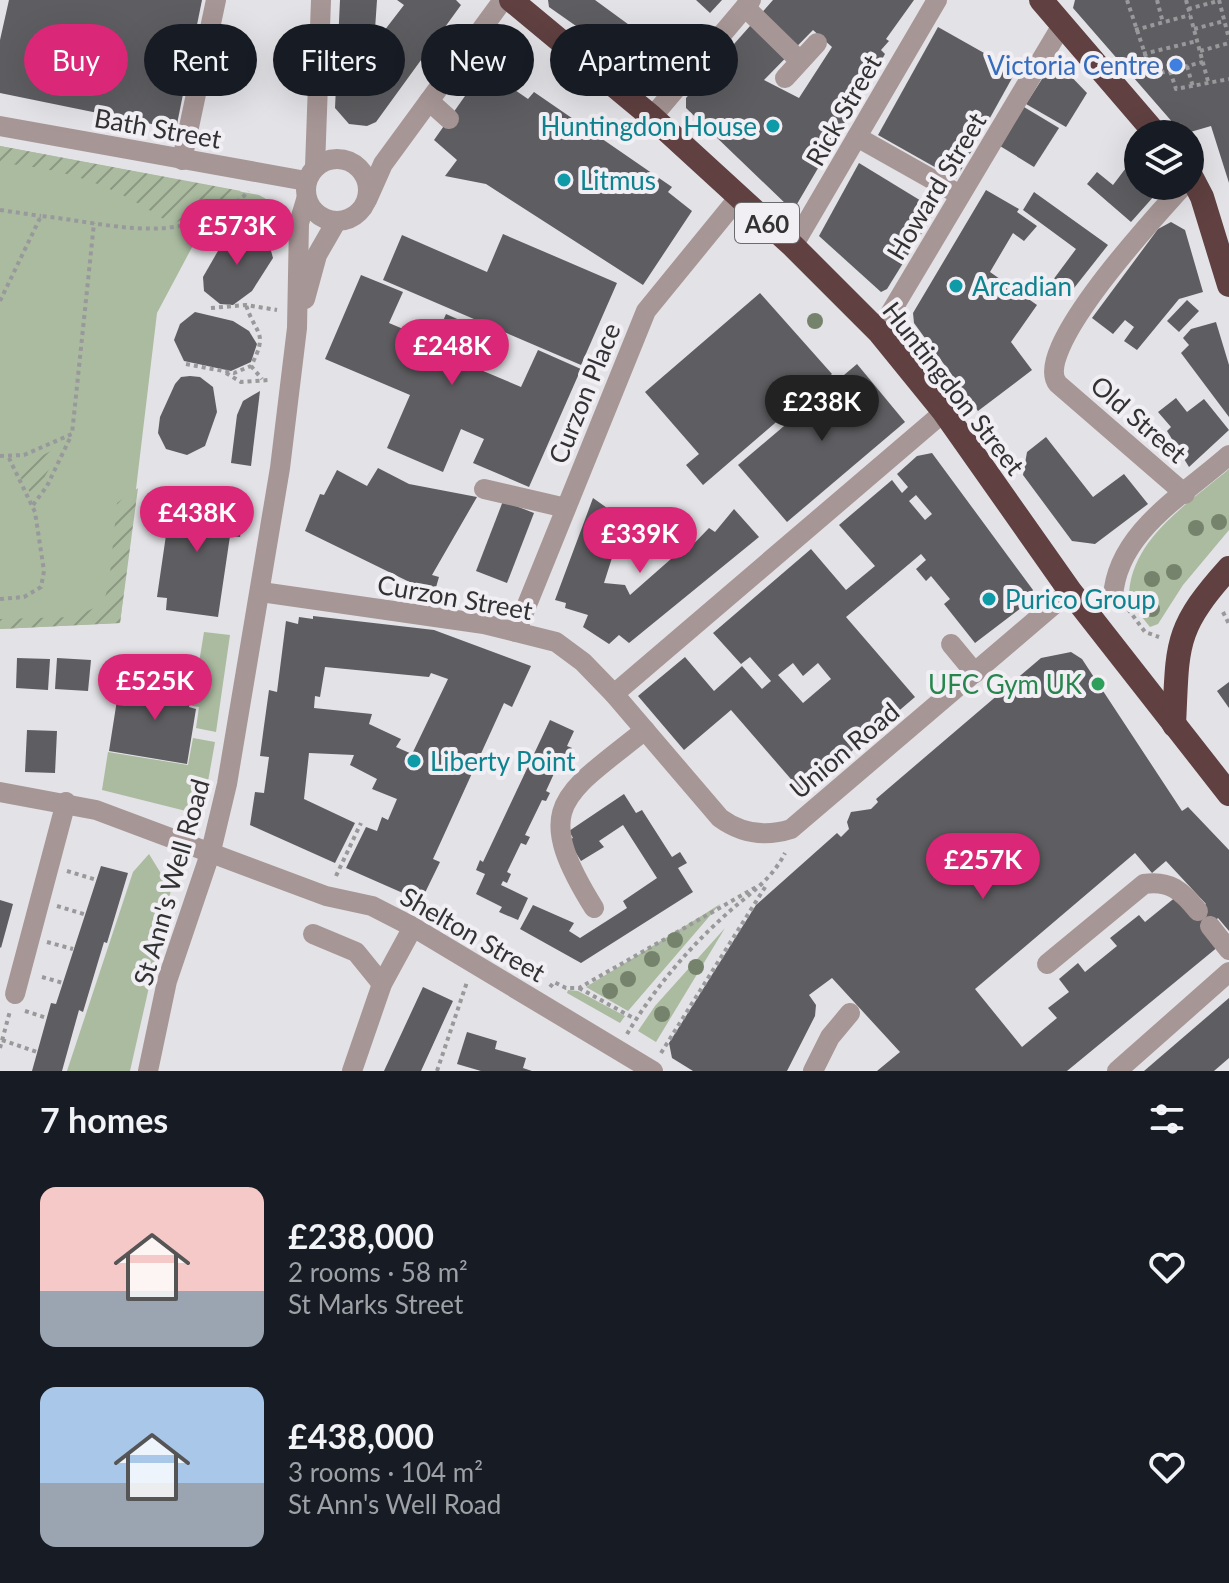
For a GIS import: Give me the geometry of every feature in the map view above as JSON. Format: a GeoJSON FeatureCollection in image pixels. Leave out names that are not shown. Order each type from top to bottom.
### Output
{"type":"FeatureCollection","features":[{"type":"Feature","properties":{"kind":"highway","name":"Huntingdon Street"},"geometry":{"type":"LineString","coordinates":[[511,0],[652,117],[793,246],[879,332],[944,412],[1070,591],[1229,794]]}},
{"type":"Feature","properties":{"kind":"highway"},"geometry":{"type":"LineString","coordinates":[[1041,0],[1144,120]]}},
{"type":"Feature","properties":{"kind":"highway"},"geometry":{"type":"LineString","coordinates":[[1197,200],[1229,285]]}},
{"type":"Feature","properties":{"kind":"highway"},"geometry":{"type":"LineString","coordinates":[[1174,725],[1178,646],[1194,608],[1229,568]]}},
{"type":"Feature","properties":{"kind":"street"},"geometry":{"type":"LineString","coordinates":[[182,160],[216,0]]}},
{"type":"Feature","properties":{"kind":"street","name":"St Ann's Well Road"},"geometry":{"type":"LineString","coordinates":[[148,1071],[167,981],[211,851],[261,592],[297,328],[299,223],[309,183],[321,0]]}},
{"type":"Feature","properties":{"kind":"street"},"geometry":{"type":"LineString","coordinates":[[367,200],[367,181],[354,164],[334,159],[309,183],[318,216],[336,222],[355,216],[367,200],[383,164],[503,0]]}},
{"type":"Feature","properties":{"kind":"street","name":"Rick Street"},"geometry":{"type":"LineString","coordinates":[[793,246],[937,0]]}},
{"type":"Feature","properties":{"kind":"street"},"geometry":{"type":"LineString","coordinates":[[652,117],[748,4],[800,61]]}},
{"type":"Feature","properties":{"kind":"street","name":"Howard Street"},"geometry":{"type":"LineString","coordinates":[[879,332],[1062,25]]}},
{"type":"Feature","properties":{"kind":"street"},"geometry":{"type":"LineString","coordinates":[[785,78],[817,43]]}},
{"type":"Feature","properties":{"kind":"street"},"geometry":{"type":"LineString","coordinates":[[429,101],[449,119]]}},
{"type":"Feature","properties":{"kind":"street","name":"Bath Street"},"geometry":{"type":"LineString","coordinates":[[0,126],[309,183]]}},
{"type":"Feature","properties":{"kind":"street"},"geometry":{"type":"LineString","coordinates":[[857,137],[960,195]]}},
{"type":"Feature","properties":{"kind":"street","name":"Curzon Place"},"geometry":{"type":"LineString","coordinates":[[516,632],[566,508],[617,401],[646,311],[694,263],[739,197]]}},
{"type":"Feature","properties":{"kind":"street","name":"Old Street"},"geometry":{"type":"LineString","coordinates":[[1167,200],[1125,239],[1052,368],[1058,384],[1185,494]]}},
{"type":"Feature","properties":{"kind":"street","name":"St Ann's Well Road"},"geometry":{"type":"LineString","coordinates":[[297,328],[317,255],[336,222]]}},
{"type":"Feature","properties":{"kind":"street"},"geometry":{"type":"LineString","coordinates":[[614,694],[944,412]]}},
{"type":"Feature","properties":{"kind":"street"},"geometry":{"type":"LineString","coordinates":[[1119,600],[1114,575],[1132,539],[1229,455]]}},
{"type":"Feature","properties":{"kind":"street"},"geometry":{"type":"LineString","coordinates":[[484,489],[566,508]]}},
{"type":"Feature","properties":{"kind":"street","name":"Union Road"},"geometry":{"type":"LineString","coordinates":[[751,833],[791,829],[1070,591]]}},
{"type":"Feature","properties":{"kind":"street","name":"Curzon Street"},"geometry":{"type":"LineString","coordinates":[[261,592],[394,618],[516,632],[556,642],[614,694],[720,818],[733,828],[751,833]]}},
{"type":"Feature","properties":{"kind":"street"},"geometry":{"type":"LineString","coordinates":[[951,644],[975,673]]}},
{"type":"Feature","properties":{"kind":"street"},"geometry":{"type":"LineString","coordinates":[[594,908],[562,851],[559,819],[576,788],[645,730]]}},
{"type":"Feature","properties":{"kind":"street","name":"Shelton Street"},"geometry":{"type":"LineString","coordinates":[[0,792],[66,802],[211,851],[326,896],[372,906],[653,1067]]}},
{"type":"Feature","properties":{"kind":"street"},"geometry":{"type":"LineString","coordinates":[[18,1002],[59,868],[66,802]]}},
{"type":"Feature","properties":{"kind":"street"},"geometry":{"type":"LineString","coordinates":[[30,857],[59,868]]}},
{"type":"Feature","properties":{"kind":"street"},"geometry":{"type":"LineString","coordinates":[[1047,964],[1144,884],[1160,881],[1175,886],[1229,950]]}},
{"type":"Feature","properties":{"kind":"street"},"geometry":{"type":"LineString","coordinates":[[352,1071],[382,984],[413,927]]}},
{"type":"Feature","properties":{"kind":"street"},"geometry":{"type":"LineString","coordinates":[[313,934],[356,952],[382,984]]}},
{"type":"Feature","properties":{"kind":"street"},"geometry":{"type":"LineString","coordinates":[[1117,1071],[1229,972]]}},
{"type":"Feature","properties":{"kind":"street"},"geometry":{"type":"LineString","coordinates":[[813,1071],[830,1037],[850,1013]]}},
{"type":"Feature","properties":{"kind":"path"},"geometry":{"type":"LineString","coordinates":[[1127,0],[1152,75],[1203,62]]}},
{"type":"Feature","properties":{"kind":"path"},"geometry":{"type":"LineString","coordinates":[[1157,0],[1163,23]]}},
{"type":"Feature","properties":{"kind":"path"},"geometry":{"type":"LineString","coordinates":[[1186,0],[1209,85]]}},
{"type":"Feature","properties":{"kind":"path"},"geometry":{"type":"LineString","coordinates":[[1188,9],[1219,0],[1229,41],[1200,51]]}},
{"type":"Feature","properties":{"kind":"path"},"geometry":{"type":"LineString","coordinates":[[1135,30],[1190,15]]}},
{"type":"Feature","properties":{"kind":"path"},"geometry":{"type":"LineString","coordinates":[[1194,29],[1224,21]]}},
{"type":"Feature","properties":{"kind":"path"},"geometry":{"type":"LineString","coordinates":[[1143,54],[1197,41]]}},
{"type":"Feature","properties":{"kind":"path"},"geometry":{"type":"LineString","coordinates":[[1187,66],[1193,87]]}},
{"type":"Feature","properties":{"kind":"path"},"geometry":{"type":"LineString","coordinates":[[1170,71],[1176,89],[1229,79]]}},
{"type":"Feature","properties":{"kind":"path"},"geometry":{"type":"LineString","coordinates":[[0,210],[159,229],[191,226],[244,197],[249,185]]}},
{"type":"Feature","properties":{"kind":"path"},"geometry":{"type":"LineString","coordinates":[[0,301],[41,216]]}},
{"type":"Feature","properties":{"kind":"path"},"geometry":{"type":"LineString","coordinates":[[33,505],[47,486],[72,434],[94,223]]}},
{"type":"Feature","properties":{"kind":"path"},"geometry":{"type":"LineString","coordinates":[[211,308],[246,305],[279,310]]}},
{"type":"Feature","properties":{"kind":"path"},"geometry":{"type":"LineString","coordinates":[[186,364],[224,372],[241,372],[251,366],[263,342],[261,330],[251,321],[246,305]]}},
{"type":"Feature","properties":{"kind":"path"},"geometry":{"type":"LineString","coordinates":[[251,366],[262,379]]}},
{"type":"Feature","properties":{"kind":"path"},"geometry":{"type":"LineString","coordinates":[[224,372],[241,382],[269,380]]}},
{"type":"Feature","properties":{"kind":"path"},"geometry":{"type":"LineString","coordinates":[[0,456],[9,458],[72,434]]}},
{"type":"Feature","properties":{"kind":"path"},"geometry":{"type":"LineString","coordinates":[[0,599],[24,597],[41,587],[43,563],[33,505],[9,458]]}},
{"type":"Feature","properties":{"kind":"path"},"geometry":{"type":"LineString","coordinates":[[1119,600],[1145,632],[1178,646]]}},
{"type":"Feature","properties":{"kind":"path"},"geometry":{"type":"LineString","coordinates":[[342,864],[361,823]]}},
{"type":"Feature","properties":{"kind":"path"},"geometry":{"type":"LineString","coordinates":[[653,1067],[771,879],[788,848],[791,829]]}},
{"type":"Feature","properties":{"kind":"path"},"geometry":{"type":"LineString","coordinates":[[59,868],[97,880]]}},
{"type":"Feature","properties":{"kind":"path"},"geometry":{"type":"LineString","coordinates":[[579,988],[771,879]]}},
{"type":"Feature","properties":{"kind":"path"},"geometry":{"type":"LineString","coordinates":[[540,1002],[554,982],[579,988],[634,1021],[701,938],[771,879]]}},
{"type":"Feature","properties":{"kind":"path"},"geometry":{"type":"LineString","coordinates":[[57,906],[87,915]]}},
{"type":"Feature","properties":{"kind":"path"},"geometry":{"type":"LineString","coordinates":[[49,942],[73,949]]}},
{"type":"Feature","properties":{"kind":"path"},"geometry":{"type":"LineString","coordinates":[[437,1071],[474,964]]}},
{"type":"Feature","properties":{"kind":"path"},"geometry":{"type":"LineString","coordinates":[[38,976],[63,983]]}},
{"type":"Feature","properties":{"kind":"path"},"geometry":{"type":"LineString","coordinates":[[0,1048],[18,1002],[47,1018]]}},
{"type":"Feature","properties":{"kind":"path"},"geometry":{"type":"LineString","coordinates":[[2,1040],[37,1052]]}},
{"type":"Feature","properties":{"kind":"green space"},"geometry":{"type":"Polygon","coordinates":[[[0,146],[259,195],[280,207],[281,224],[233,214],[198,236],[157,313],[120,623],[0,629],[0,146]]]}},
{"type":"Feature","properties":{"kind":"green space"},"geometry":{"type":"Polygon","coordinates":[[[0,146],[241,191],[212,209],[171,224],[130,199],[90,181],[48,170],[0,163],[0,146]]]}},
{"type":"Feature","properties":{"kind":"green space"},"geometry":{"type":"Polygon","coordinates":[[[63,445],[33,497],[15,469],[63,445]]]}},
{"type":"Feature","properties":{"kind":"green space"},"geometry":{"type":"Polygon","coordinates":[[[1229,469],[1229,530],[1183,585],[1158,624],[1150,627],[1129,601],[1131,580],[1138,560],[1149,542],[1179,510],[1229,469]]]}},
{"type":"Feature","properties":{"kind":"green space"},"geometry":{"type":"Polygon","coordinates":[[[138,488],[120,623],[0,629],[0,619],[74,617],[103,604],[109,584],[117,503],[138,488]]]}},
{"type":"Feature","properties":{"kind":"green space"},"geometry":{"type":"Polygon","coordinates":[[[204,632],[230,635],[216,732],[196,728],[199,707],[192,706],[204,632]]]}},
{"type":"Feature","properties":{"kind":"green space"},"geometry":{"type":"Polygon","coordinates":[[[193,738],[215,742],[207,787],[199,799],[199,791],[195,791],[194,803],[186,811],[102,790],[108,752],[188,765],[193,738]]]}},
{"type":"Feature","properties":{"kind":"green space"},"geometry":{"type":"Polygon","coordinates":[[[149,854],[171,890],[130,1071],[67,1071],[133,872],[149,854]]]}},
{"type":"Feature","properties":{"kind":"green space"},"geometry":{"type":"Polygon","coordinates":[[[720,904],[628,1011],[586,987],[703,915],[720,904]]]}},
{"type":"Feature","properties":{"kind":"green space"},"geometry":{"type":"Polygon","coordinates":[[[725,928],[656,1042],[638,1031],[655,1006],[725,928]]]}},
{"type":"Feature","properties":{"kind":"green space"},"geometry":{"type":"Polygon","coordinates":[[[568,990],[578,991],[625,1016],[620,1023],[567,993],[568,990]]]}},
{"type":"Feature","properties":{"kind":"building"},"geometry":{"type":"Polygon","coordinates":[[[9,0],[202,0],[197,24],[144,24],[144,96],[183,96],[176,129],[0,93],[0,40],[9,0]]]}},
{"type":"Feature","properties":{"kind":"building"},"geometry":{"type":"Polygon","coordinates":[[[340,0],[377,0],[375,24],[339,24],[340,0]]]}},
{"type":"Feature","properties":{"kind":"building"},"geometry":{"type":"Polygon","coordinates":[[[397,0],[456,0],[461,5],[447,24],[421,24],[421,60],[405,82],[405,24],[389,24],[404,5],[397,0]]]}},
{"type":"Feature","properties":{"kind":"building"},"geometry":{"type":"Polygon","coordinates":[[[548,0],[595,0],[628,24],[573,24],[549,7],[548,0]]]}},
{"type":"Feature","properties":{"kind":"building"},"geometry":{"type":"Polygon","coordinates":[[[696,0],[722,0],[710,13],[696,0]]]}},
{"type":"Feature","properties":{"kind":"building"},"geometry":{"type":"Polygon","coordinates":[[[773,0],[914,0],[886,39],[889,41],[881,50],[885,54],[797,204],[787,205],[686,108],[688,96],[738,96],[738,39],[773,0]],[[813,30],[764,80],[799,98],[832,47],[813,30]]]}},
{"type":"Feature","properties":{"kind":"building","name":"Victoria Centre"},"geometry":{"type":"Polygon","coordinates":[[[1075,0],[1229,0],[1229,183],[1211,126],[1204,128],[1204,120],[1171,120],[1073,8],[1075,0]]]}},
{"type":"Feature","properties":{"kind":"building"},"geometry":{"type":"Polygon","coordinates":[[[938,27],[1016,71],[956,179],[878,135],[938,27]]]}},
{"type":"Feature","properties":{"kind":"building"},"geometry":{"type":"Polygon","coordinates":[[[1051,65],[1062,67],[1087,93],[1066,127],[1026,104],[1051,65]]]}},
{"type":"Feature","properties":{"kind":"building","name":"Litmus"},"geometry":{"type":"Polygon","coordinates":[[[534,92],[672,187],[668,192],[692,211],[643,285],[486,184],[445,176],[457,160],[434,140],[465,96],[524,96],[528,99],[534,96],[534,92]]]}},
{"type":"Feature","properties":{"kind":"building"},"geometry":{"type":"Polygon","coordinates":[[[336,96],[395,96],[376,122],[367,126],[349,124],[335,108],[336,96]]]}},
{"type":"Feature","properties":{"kind":"building"},"geometry":{"type":"Polygon","coordinates":[[[1024,107],[1059,128],[1034,167],[1000,146],[1024,107]]]}},
{"type":"Feature","properties":{"kind":"building"},"geometry":{"type":"Polygon","coordinates":[[[859,163],[936,210],[887,289],[881,292],[819,236],[859,163]]]}},
{"type":"Feature","properties":{"kind":"building"},"geometry":{"type":"Polygon","coordinates":[[[1124,170],[1124,200],[1151,200],[1131,222],[1087,184],[1097,172],[1113,185],[1124,170]]]}},
{"type":"Feature","properties":{"kind":"building","name":"Arcadian"},"geometry":{"type":"Polygon","coordinates":[[[986,190],[1019,209],[1017,212],[1037,226],[1024,241],[1013,233],[990,272],[1037,305],[1011,342],[1032,370],[978,411],[914,323],[913,313],[986,190]]]}},
{"type":"Feature","properties":{"kind":"building"},"geometry":{"type":"Polygon","coordinates":[[[1034,192],[1108,245],[1067,297],[1050,284],[1076,249],[1023,210],[1034,192]]]}},
{"type":"Feature","properties":{"kind":"building"},"geometry":{"type":"Polygon","coordinates":[[[1171,222],[1185,230],[1203,292],[1179,299],[1137,350],[1124,341],[1134,327],[1125,320],[1113,334],[1092,318],[1158,229],[1171,222]]]}},
{"type":"Feature","properties":{"kind":"building"},"geometry":{"type":"Polygon","coordinates":[[[241,230],[262,236],[269,243],[273,258],[252,291],[233,305],[220,304],[204,291],[203,277],[226,237],[241,230]]]}},
{"type":"Feature","properties":{"kind":"building"},"geometry":{"type":"Polygon","coordinates":[[[503,234],[617,283],[581,365],[383,280],[402,235],[487,272],[503,234]]]}},
{"type":"Feature","properties":{"kind":"building"},"geometry":{"type":"Polygon","coordinates":[[[361,275],[403,292],[389,323],[434,342],[446,314],[491,334],[476,368],[521,387],[538,350],[581,369],[529,487],[473,463],[484,439],[461,429],[443,472],[387,448],[410,395],[325,359],[361,275]]]}},
{"type":"Feature","properties":{"kind":"building"},"geometry":{"type":"Polygon","coordinates":[[[760,293],[832,374],[703,485],[686,465],[699,454],[645,392],[760,293]]]}},
{"type":"Feature","properties":{"kind":"building"},"geometry":{"type":"Polygon","coordinates":[[[1187,300],[1199,311],[1179,332],[1167,321],[1187,300]]]}},
{"type":"Feature","properties":{"kind":"building"},"geometry":{"type":"Polygon","coordinates":[[[195,312],[233,321],[249,331],[257,344],[251,362],[231,371],[184,361],[174,340],[180,324],[195,312]]]}},
{"type":"Feature","properties":{"kind":"building"},"geometry":{"type":"Polygon","coordinates":[[[1216,322],[1229,365],[1229,417],[1181,353],[1189,345],[1183,338],[1191,329],[1216,322]]]}},
{"type":"Feature","properties":{"kind":"building"},"geometry":{"type":"Polygon","coordinates":[[[857,364],[905,422],[787,522],[738,465],[857,364]]]}},
{"type":"Feature","properties":{"kind":"building"},"geometry":{"type":"Polygon","coordinates":[[[181,377],[200,377],[213,387],[217,412],[205,446],[187,455],[166,449],[158,433],[160,417],[175,384],[181,377]]]}},
{"type":"Feature","properties":{"kind":"building"},"geometry":{"type":"Polygon","coordinates":[[[260,391],[251,466],[231,463],[237,415],[243,401],[260,391]]]}},
{"type":"Feature","properties":{"kind":"building"},"geometry":{"type":"Polygon","coordinates":[[[1176,398],[1187,412],[1204,399],[1229,430],[1189,467],[1167,431],[1171,427],[1158,412],[1176,398]]]}},
{"type":"Feature","properties":{"kind":"building"},"geometry":{"type":"Polygon","coordinates":[[[1046,437],[1093,497],[1124,474],[1148,504],[1095,544],[1072,541],[1023,475],[1027,452],[1046,437]]]}},
{"type":"Feature","properties":{"kind":"building"},"geometry":{"type":"Polygon","coordinates":[[[932,453],[1033,590],[1021,608],[975,643],[944,604],[950,599],[931,576],[926,581],[916,569],[926,560],[921,554],[846,617],[915,697],[803,793],[731,710],[684,750],[638,696],[685,657],[714,691],[742,666],[762,689],[771,681],[750,657],[741,664],[713,633],[811,549],[846,590],[875,566],[839,525],[892,480],[902,493],[908,487],[897,474],[917,456],[932,453]],[[916,495],[909,501],[925,520],[932,514],[916,495]],[[793,663],[778,675],[803,703],[831,679],[818,663],[803,676],[793,663]]]}},
{"type":"Feature","properties":{"kind":"building"},"geometry":{"type":"Polygon","coordinates":[[[378,468],[409,484],[477,497],[432,575],[439,577],[434,594],[305,531],[320,494],[324,495],[337,470],[367,486],[378,468]]]}},
{"type":"Feature","properties":{"kind":"building"},"geometry":{"type":"Polygon","coordinates":[[[172,494],[234,502],[232,518],[243,520],[240,537],[230,536],[218,617],[166,610],[167,598],[157,597],[172,494]]]}},
{"type":"Feature","properties":{"kind":"building"},"geometry":{"type":"Polygon","coordinates":[[[593,498],[624,520],[604,583],[625,585],[630,595],[680,551],[681,557],[709,528],[715,532],[734,509],[759,537],[629,643],[619,635],[609,644],[583,627],[588,615],[565,608],[566,603],[555,600],[593,498]]]}},
{"type":"Feature","properties":{"kind":"building"},"geometry":{"type":"Polygon","coordinates":[[[503,501],[534,513],[507,583],[476,571],[503,501]]]}},
{"type":"Feature","properties":{"kind":"building","name":"Liberty Point"},"geometry":{"type":"Polygon","coordinates":[[[313,616],[434,630],[531,666],[512,707],[504,703],[433,859],[440,862],[421,901],[346,868],[366,827],[377,831],[382,817],[388,820],[397,799],[372,789],[377,779],[350,765],[354,755],[309,753],[304,799],[355,823],[335,863],[250,825],[255,792],[264,793],[269,757],[260,756],[269,690],[277,692],[286,621],[298,624],[299,617],[313,619],[313,616]],[[325,667],[320,697],[315,696],[314,708],[372,714],[369,724],[401,739],[396,747],[412,754],[448,679],[431,673],[429,677],[325,667]]]}},
{"type":"Feature","properties":{"kind":"building"},"geometry":{"type":"Polygon","coordinates":[[[1071,652],[1082,659],[1182,811],[1188,807],[1229,850],[1229,931],[1218,918],[1210,926],[1219,946],[1067,1071],[877,1071],[900,1052],[832,978],[809,995],[816,1005],[815,1016],[787,1071],[693,1071],[672,1058],[669,1043],[756,905],[837,833],[841,837],[849,829],[847,822],[851,812],[871,809],[878,802],[876,799],[1041,658],[1071,652]],[[1135,853],[975,989],[1022,1047],[1057,1018],[1048,1008],[1069,992],[1059,979],[1078,963],[1085,972],[1117,946],[1110,938],[1139,915],[1145,922],[1177,896],[1193,915],[1206,904],[1166,861],[1152,873],[1135,853]]]}},
{"type":"Feature","properties":{"kind":"building"},"geometry":{"type":"Polygon","coordinates":[[[17,658],[50,659],[48,690],[16,688],[17,658]]]}},
{"type":"Feature","properties":{"kind":"building"},"geometry":{"type":"Polygon","coordinates":[[[57,658],[91,660],[88,691],[55,689],[57,658]]]}},
{"type":"Feature","properties":{"kind":"building"},"geometry":{"type":"Polygon","coordinates":[[[136,677],[193,686],[189,707],[196,709],[187,764],[109,751],[117,700],[131,703],[136,677]]]}},
{"type":"Feature","properties":{"kind":"building"},"geometry":{"type":"Polygon","coordinates":[[[1229,682],[1229,708],[1217,691],[1229,682]]]}},
{"type":"Feature","properties":{"kind":"building"},"geometry":{"type":"Polygon","coordinates":[[[550,720],[574,731],[567,746],[572,748],[568,757],[563,754],[546,791],[550,793],[546,801],[542,800],[525,835],[530,837],[526,845],[521,843],[507,872],[511,874],[507,883],[503,881],[501,885],[528,898],[518,920],[499,912],[502,907],[476,894],[485,874],[476,870],[480,860],[483,862],[550,720]]]}},
{"type":"Feature","properties":{"kind":"building"},"geometry":{"type":"Polygon","coordinates":[[[27,730],[57,731],[55,773],[25,772],[27,730]]]}},
{"type":"Feature","properties":{"kind":"building"},"geometry":{"type":"Polygon","coordinates":[[[624,794],[636,813],[642,810],[672,857],[680,852],[687,863],[678,868],[693,892],[581,963],[520,929],[533,905],[574,923],[569,931],[580,938],[627,908],[623,901],[657,878],[623,825],[599,841],[604,847],[581,861],[568,840],[573,838],[569,831],[624,794]]]}},
{"type":"Feature","properties":{"kind":"building"},"geometry":{"type":"Polygon","coordinates":[[[101,866],[128,873],[107,943],[104,942],[83,1012],[79,1010],[62,1071],[32,1071],[51,1003],[56,1004],[101,866]]]}},
{"type":"Feature","properties":{"kind":"building"},"geometry":{"type":"Polygon","coordinates":[[[0,900],[13,904],[1,948],[0,947],[0,900]]]}},
{"type":"Feature","properties":{"kind":"building"},"geometry":{"type":"Polygon","coordinates":[[[423,987],[453,1001],[421,1071],[384,1071],[423,987]]]}},
{"type":"Feature","properties":{"kind":"building"},"geometry":{"type":"Polygon","coordinates":[[[1229,998],[1229,1058],[1214,1071],[1144,1071],[1229,998]]]}},
{"type":"Feature","properties":{"kind":"building"},"geometry":{"type":"Polygon","coordinates":[[[467,1032],[497,1041],[495,1049],[526,1058],[523,1068],[532,1071],[481,1071],[457,1064],[467,1032]]]}},
{"type":"Feature","properties":{"kind":"place","name":"Victoria Centre"},"geometry":{"type":"Point","coordinates":[1176,65]}},
{"type":"Feature","properties":{"kind":"place","name":"Huntingdon House"},"geometry":{"type":"Point","coordinates":[773,126]}},
{"type":"Feature","properties":{"kind":"place","name":"Litmus"},"geometry":{"type":"Point","coordinates":[564,180]}},
{"type":"Feature","properties":{"kind":"place","name":"Arcadian"},"geometry":{"type":"Point","coordinates":[956,286]}},
{"type":"Feature","properties":{"kind":"place","name":"Purico Group"},"geometry":{"type":"Point","coordinates":[989,599]}},
{"type":"Feature","properties":{"kind":"place","name":"UFC Gym UK"},"geometry":{"type":"Point","coordinates":[1098,684]}},
{"type":"Feature","properties":{"kind":"place","name":"Liberty Point"},"geometry":{"type":"Point","coordinates":[414,761]}}]}
